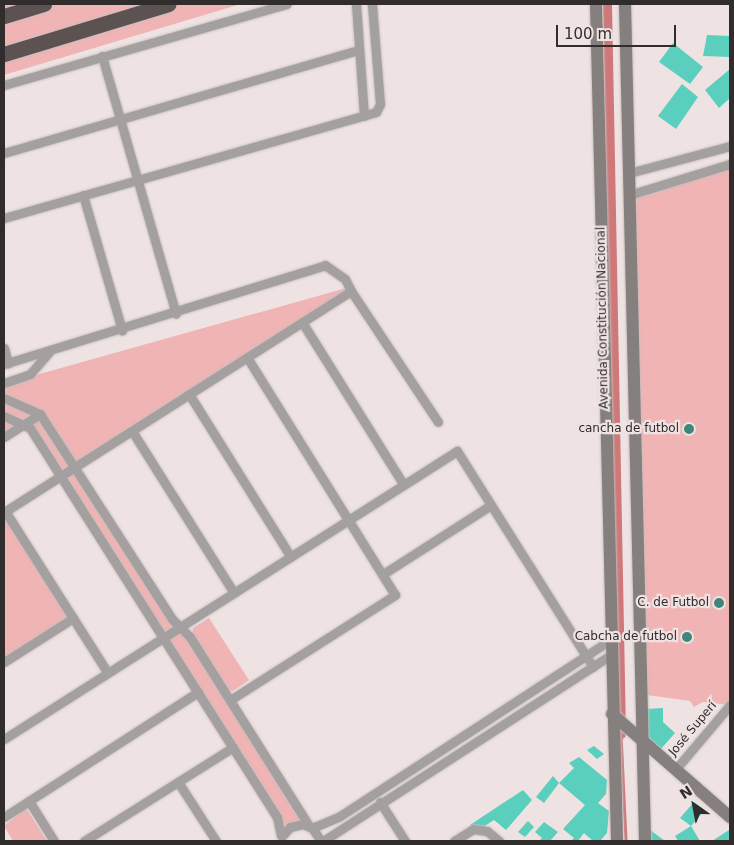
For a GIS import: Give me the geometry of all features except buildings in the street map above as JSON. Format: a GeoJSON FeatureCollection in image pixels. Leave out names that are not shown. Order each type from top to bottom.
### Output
{"type":"FeatureCollection","features":[{"type":"Feature","properties":{"kind":"highway"},"geometry":{"type":"LineString","coordinates":[[4,16],[44,4]]}},
{"type":"Feature","properties":{"kind":"highway"},"geometry":{"type":"LineString","coordinates":[[4,54],[169,4]]}},
{"type":"Feature","properties":{"kind":"main road","name":"Avenida Constitución Nacional"},"geometry":{"type":"LineString","coordinates":[[596,4],[610,655],[616,840]]}},
{"type":"Feature","properties":{"kind":"main road"},"geometry":{"type":"LineString","coordinates":[[625,4],[641,741],[645,841]]}},
{"type":"Feature","properties":{"kind":"main road"},"geometry":{"type":"LineString","coordinates":[[612,714],[730,817]]}},
{"type":"Feature","properties":{"kind":"street"},"geometry":{"type":"LineString","coordinates":[[4,84],[287,4]]}},
{"type":"Feature","properties":{"kind":"street"},"geometry":{"type":"LineString","coordinates":[[356,4],[364,116]]}},
{"type":"Feature","properties":{"kind":"street"},"geometry":{"type":"LineString","coordinates":[[4,218],[376,112],[380,104],[372,4]]}},
{"type":"Feature","properties":{"kind":"street"},"geometry":{"type":"LineString","coordinates":[[4,153],[358,50]]}},
{"type":"Feature","properties":{"kind":"street"},"geometry":{"type":"LineString","coordinates":[[102,56],[176,314]]}},
{"type":"Feature","properties":{"kind":"street"},"geometry":{"type":"LineString","coordinates":[[629,173],[730,146]]}},
{"type":"Feature","properties":{"kind":"street"},"geometry":{"type":"LineString","coordinates":[[629,195],[730,164]]}},
{"type":"Feature","properties":{"kind":"street"},"geometry":{"type":"LineString","coordinates":[[83,196],[122,330]]}},
{"type":"Feature","properties":{"kind":"street"},"geometry":{"type":"LineString","coordinates":[[4,348],[6,364],[176,314],[325,265],[345,279],[351,291],[438,422]]}},
{"type":"Feature","properties":{"kind":"street"},"geometry":{"type":"LineString","coordinates":[[107,672],[4,512],[351,291]]}},
{"type":"Feature","properties":{"kind":"street"},"geometry":{"type":"LineString","coordinates":[[302,322],[404,485]]}},
{"type":"Feature","properties":{"kind":"street"},"geometry":{"type":"LineString","coordinates":[[4,383],[30,374],[50,351]]}},
{"type":"Feature","properties":{"kind":"street"},"geometry":{"type":"LineString","coordinates":[[230,700],[395,595],[247,357]]}},
{"type":"Feature","properties":{"kind":"street"},"geometry":{"type":"LineString","coordinates":[[189,394],[291,557]]}},
{"type":"Feature","properties":{"kind":"street"},"geometry":{"type":"LineString","coordinates":[[4,398],[40,414],[230,700],[310,827],[322,841],[610,655]]}},
{"type":"Feature","properties":{"kind":"street"},"geometry":{"type":"LineString","coordinates":[[4,437],[40,414]]}},
{"type":"Feature","properties":{"kind":"street"},"geometry":{"type":"LineString","coordinates":[[4,416],[25,424],[61,476],[277,817],[281,839]]}},
{"type":"Feature","properties":{"kind":"street"},"geometry":{"type":"LineString","coordinates":[[132,431],[234,593]]}},
{"type":"Feature","properties":{"kind":"street"},"geometry":{"type":"LineString","coordinates":[[4,739],[457,451],[593,667]]}},
{"type":"Feature","properties":{"kind":"street"},"geometry":{"type":"LineString","coordinates":[[383,574],[491,505]]}},
{"type":"Feature","properties":{"kind":"street"},"geometry":{"type":"LineString","coordinates":[[4,662],[73,618]]}},
{"type":"Feature","properties":{"kind":"street"},"geometry":{"type":"LineString","coordinates":[[281,839],[290,827],[310,827],[340,816],[588,657],[610,640]]}},
{"type":"Feature","properties":{"kind":"street"},"geometry":{"type":"LineString","coordinates":[[4,817],[198,692]]}},
{"type":"Feature","properties":{"kind":"street","name":"José Superí"},"geometry":{"type":"LineString","coordinates":[[675,770],[730,705]]}},
{"type":"Feature","properties":{"kind":"street"},"geometry":{"type":"LineString","coordinates":[[476,728],[482,738]]}},
{"type":"Feature","properties":{"kind":"street"},"geometry":{"type":"LineString","coordinates":[[84,841],[233,747]]}},
{"type":"Feature","properties":{"kind":"street"},"geometry":{"type":"LineString","coordinates":[[178,782],[214,839],[204,841]]}},
{"type":"Feature","properties":{"kind":"street"},"geometry":{"type":"LineString","coordinates":[[29,801],[54,841]]}},
{"type":"Feature","properties":{"kind":"street"},"geometry":{"type":"LineString","coordinates":[[380,802],[405,841]]}},
{"type":"Feature","properties":{"kind":"street"},"geometry":{"type":"LineString","coordinates":[[454,841],[473,829],[487,831],[500,841]]}},
{"type":"Feature","properties":{"kind":"street"},"geometry":{"type":"LineString","coordinates":[[487,831],[494,841]]}},
{"type":"Feature","properties":{"kind":"shaded area"},"geometry":{"type":"Polygon","coordinates":[[[4,4],[241,4],[4,75],[4,4]]]}},
{"type":"Feature","properties":{"kind":"shaded area"},"geometry":{"type":"Polygon","coordinates":[[[730,164],[730,705],[703,702],[694,707],[690,701],[640,694],[629,195],[730,164]]]}},
{"type":"Feature","properties":{"kind":"shaded area"},"geometry":{"type":"Polygon","coordinates":[[[350,287],[74,467],[171,619],[190,637],[309,826],[281,833],[281,824],[27,425],[4,437],[4,384],[350,287]]]}},
{"type":"Feature","properties":{"kind":"shaded area"},"geometry":{"type":"Polygon","coordinates":[[[4,512],[73,618],[4,662],[4,512]]]}},
{"type":"Feature","properties":{"kind":"shaded area"},"geometry":{"type":"Polygon","coordinates":[[[209,618],[249,680],[233,691],[228,690],[192,633],[193,628],[209,618]]]}},
{"type":"Feature","properties":{"kind":"shaded area"},"geometry":{"type":"Polygon","coordinates":[[[26,808],[47,841],[13,841],[4,826],[26,808]]]}},
{"type":"Feature","properties":{"kind":"waterway"},"geometry":{"type":"LineString","coordinates":[[607,4],[621,734]]}},
{"type":"Feature","properties":{"kind":"waterway"},"geometry":{"type":"LineString","coordinates":[[621,734],[626,841]]}},
{"type":"Feature","properties":{"kind":"place","name":"cancha de futbol"},"geometry":{"type":"Point","coordinates":[689,429]}},
{"type":"Feature","properties":{"kind":"place","name":"C. de Futbol"},"geometry":{"type":"Point","coordinates":[719,603]}},
{"type":"Feature","properties":{"kind":"place","name":"Cabcha de futbol"},"geometry":{"type":"Point","coordinates":[687,637]}}]}
